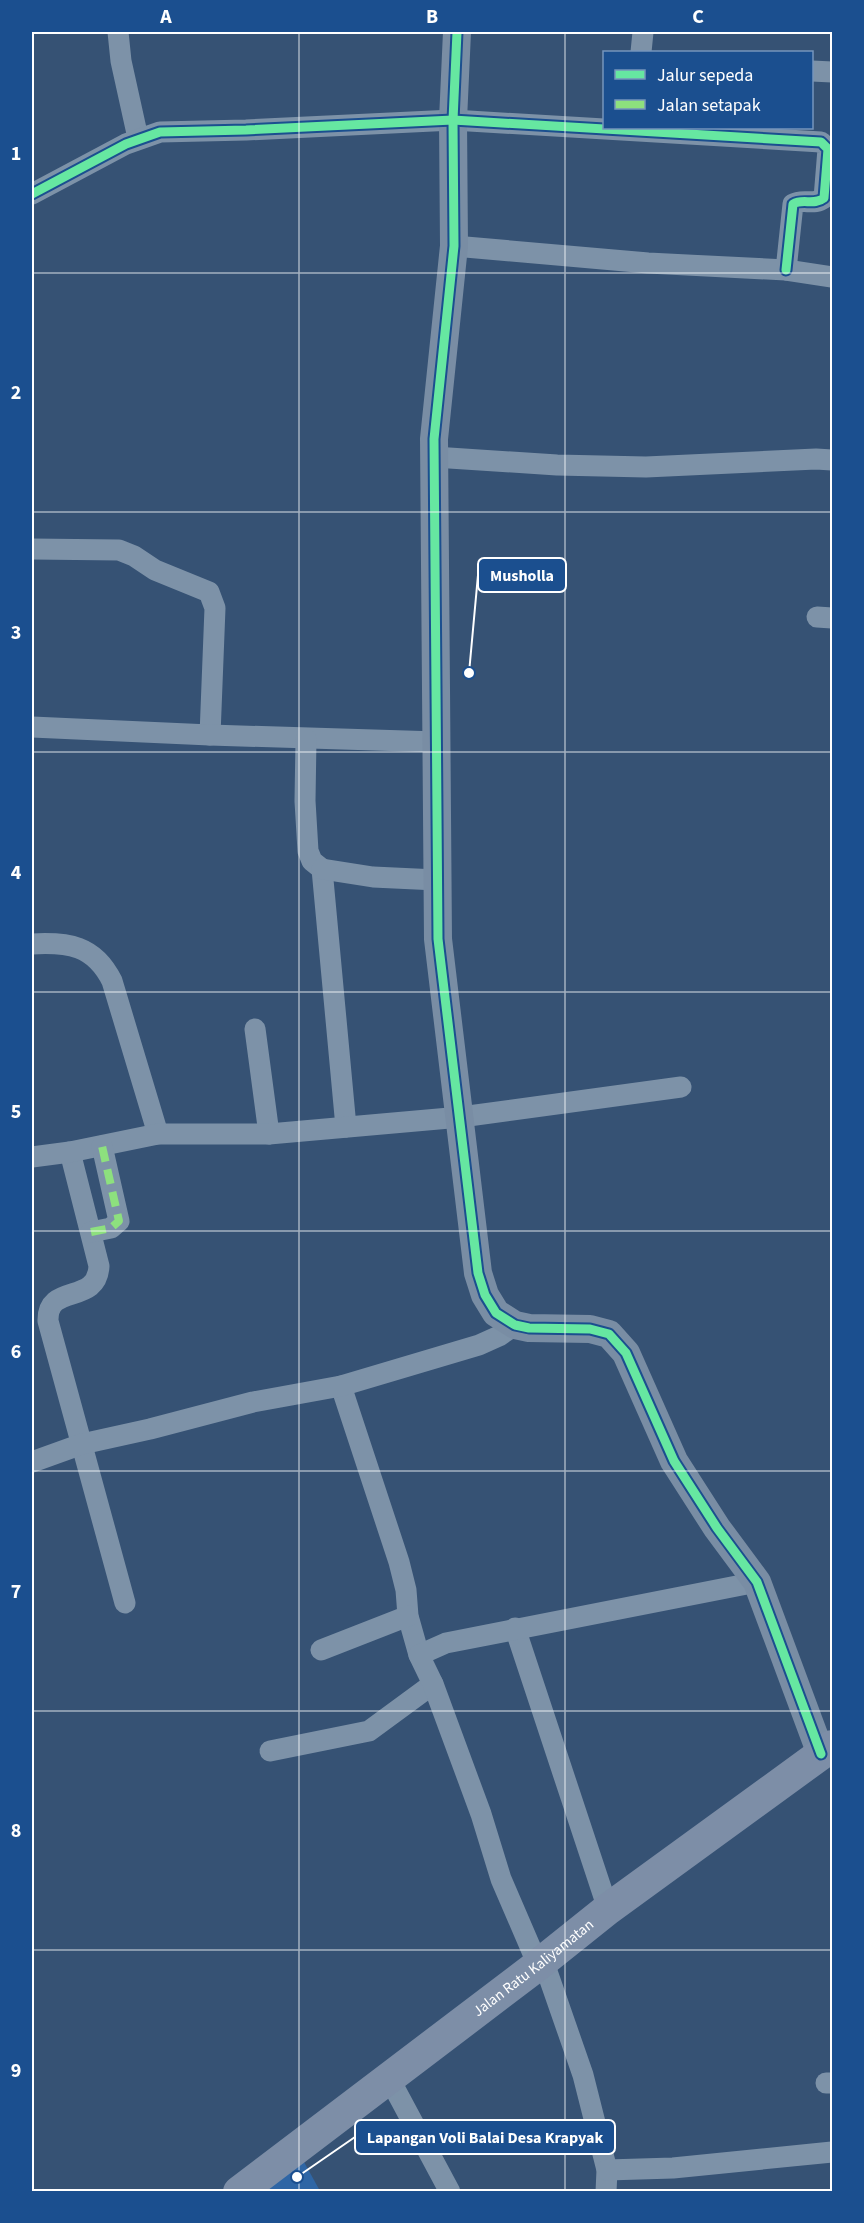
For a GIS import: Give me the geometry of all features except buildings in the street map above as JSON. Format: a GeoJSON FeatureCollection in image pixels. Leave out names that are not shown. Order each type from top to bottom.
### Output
{"type":"FeatureCollection","features":[{"type":"Feature","properties":{"kind":"main road","name":"Jalan Ratu Kaliyamatan"},"geometry":{"type":"LineString","coordinates":[[238,2192],[608,1909],[827,1750]]}},
{"type":"Feature","properties":{"kind":"street"},"geometry":{"type":"LineString","coordinates":[[118,32],[124,79],[138,138]]}},
{"type":"Feature","properties":{"kind":"street"},"geometry":{"type":"LineString","coordinates":[[457,32],[453,120],[454,246],[434,440],[438,742],[437,880],[438,939],[478,1273],[485,1295],[496,1313],[515,1325],[529,1328],[590,1329],[609,1334],[618,1342],[626,1353],[674,1461],[717,1528],[757,1582],[827,1750]]}},
{"type":"Feature","properties":{"kind":"street"},"geometry":{"type":"LineString","coordinates":[[641,51],[643,32]]}},
{"type":"Feature","properties":{"kind":"street"},"geometry":{"type":"LineString","coordinates":[[813,71],[832,72]]}},
{"type":"Feature","properties":{"kind":"street"},"geometry":{"type":"LineString","coordinates":[[32,194],[138,138],[160,132],[453,120],[603,127]]}},
{"type":"Feature","properties":{"kind":"street"},"geometry":{"type":"LineString","coordinates":[[635,129],[708,131],[821,142],[828,149],[830,182],[824,198],[820,201],[793,204],[786,270]]}},
{"type":"Feature","properties":{"kind":"street"},"geometry":{"type":"LineString","coordinates":[[454,246],[648,263],[786,270],[832,277]]}},
{"type":"Feature","properties":{"kind":"street"},"geometry":{"type":"LineString","coordinates":[[434,457],[557,465],[646,467],[832,460]]}},
{"type":"Feature","properties":{"kind":"street"},"geometry":{"type":"LineString","coordinates":[[32,549],[118,550],[134,556],[155,570],[209,592],[214,608],[210,735]]}},
{"type":"Feature","properties":{"kind":"street"},"geometry":{"type":"LineString","coordinates":[[32,727],[306,739],[438,742]]}},
{"type":"Feature","properties":{"kind":"street"},"geometry":{"type":"LineString","coordinates":[[306,739],[305,801],[308,851],[312,861],[322,869],[373,877],[437,880]]}},
{"type":"Feature","properties":{"kind":"street"},"geometry":{"type":"LineString","coordinates":[[322,869],[346,1127]]}},
{"type":"Feature","properties":{"kind":"street"},"geometry":{"type":"LineString","coordinates":[[32,944],[60,943],[80,949],[94,956],[106,968],[112,981],[158,1134]]}},
{"type":"Feature","properties":{"kind":"street"},"geometry":{"type":"LineString","coordinates":[[255,1029],[268,1134]]}},
{"type":"Feature","properties":{"kind":"street"},"geometry":{"type":"LineString","coordinates":[[32,1157],[70,1152],[158,1134],[268,1134],[461,1117],[681,1088]]}},
{"type":"Feature","properties":{"kind":"street"},"geometry":{"type":"LineString","coordinates":[[91,1232],[111,1228],[119,1221],[102,1146]]}},
{"type":"Feature","properties":{"kind":"street"},"geometry":{"type":"LineString","coordinates":[[70,1152],[99,1266],[95,1282],[90,1288],[60,1298],[51,1304],[48,1310],[54,1346],[125,1603]]}},
{"type":"Feature","properties":{"kind":"street"},"geometry":{"type":"LineString","coordinates":[[32,1461],[82,1444],[253,1402],[341,1386],[480,1345],[515,1325]]}},
{"type":"Feature","properties":{"kind":"street"},"geometry":{"type":"LineString","coordinates":[[341,1386],[399,1562],[406,1590],[408,1616],[419,1654],[433,1684],[481,1814],[501,1879],[541,1962],[580,2066],[607,2170],[606,2192]]}},
{"type":"Feature","properties":{"kind":"street"},"geometry":{"type":"LineString","coordinates":[[419,1654],[446,1643],[515,1628],[757,1582]]}},
{"type":"Feature","properties":{"kind":"street"},"geometry":{"type":"LineString","coordinates":[[321,1650],[408,1616]]}},
{"type":"Feature","properties":{"kind":"street"},"geometry":{"type":"LineString","coordinates":[[515,1628],[608,1909]]}},
{"type":"Feature","properties":{"kind":"street"},"geometry":{"type":"LineString","coordinates":[[270,1751],[369,1731],[433,1684]]}},
{"type":"Feature","properties":{"kind":"street"},"geometry":{"type":"LineString","coordinates":[[388,2078],[450,2192]]}},
{"type":"Feature","properties":{"kind":"street"},"geometry":{"type":"LineString","coordinates":[[607,2170],[673,2168],[832,2152]]}},
{"type":"Feature","properties":{"kind":"shaded area"},"geometry":{"type":"Polygon","coordinates":[[[304,2162],[320,2191],[260,2192],[304,2162]]]}},
{"type":"Feature","properties":{"kind":"marked path"},"geometry":{"type":"LineString","coordinates":[[91,1232],[111,1228],[119,1221],[102,1146]]}},
{"type":"Feature","properties":{"kind":"cycle path"},"geometry":{"type":"LineString","coordinates":[[457,32],[453,120],[454,246],[434,439],[438,939],[478,1273],[485,1295],[496,1313],[515,1325],[529,1328],[590,1329],[609,1334],[626,1353],[674,1461],[717,1528],[757,1582],[821,1754]]}},
{"type":"Feature","properties":{"kind":"cycle path"},"geometry":{"type":"LineString","coordinates":[[32,194],[126,144],[160,132],[453,120],[603,129]]}},
{"type":"Feature","properties":{"kind":"cycle path"},"geometry":{"type":"LineString","coordinates":[[604,129],[821,142],[828,149],[824,198],[793,204],[786,270]]}},
{"type":"Feature","properties":{"kind":"place","name":"Musholla"},"geometry":{"type":"Point","coordinates":[469,673]}},
{"type":"Feature","properties":{"kind":"place","name":"Lapangan Voli Balai Desa Krapyak"},"geometry":{"type":"Point","coordinates":[297,2177]}}]}
